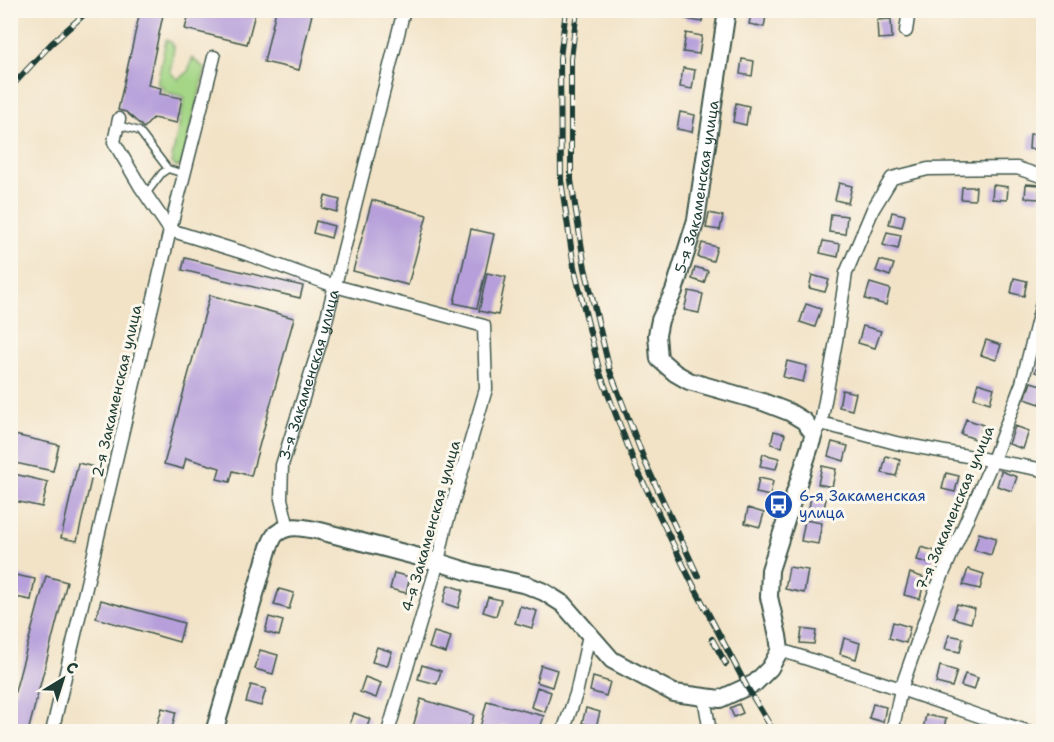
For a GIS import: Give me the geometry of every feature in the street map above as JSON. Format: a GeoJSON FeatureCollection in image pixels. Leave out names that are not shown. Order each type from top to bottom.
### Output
{"type":"FeatureCollection","features":[{"type":"Feature","properties":{"kind":"street","name":"3-я Закаменская улица"},"geometry":{"type":"LineString","coordinates":[[288,528],[281,499],[282,465],[321,341],[404,10]]}},
{"type":"Feature","properties":{"kind":"street","name":"5-я Закаменская улица"},"geometry":{"type":"LineString","coordinates":[[727,10],[696,220],[674,291],[660,320],[657,335],[659,359],[675,373],[689,381],[763,402],[789,412],[817,429]]}},
{"type":"Feature","properties":{"kind":"street"},"geometry":{"type":"LineString","coordinates":[[906,31],[909,10]]}},
{"type":"Feature","properties":{"kind":"street","name":"2-я Закаменская улица"},"geometry":{"type":"LineString","coordinates":[[52,732],[213,57]]}},
{"type":"Feature","properties":{"kind":"street"},"geometry":{"type":"LineString","coordinates":[[118,122],[114,142],[170,230],[244,253],[334,286]]}},
{"type":"Feature","properties":{"kind":"street"},"geometry":{"type":"LineString","coordinates":[[214,732],[269,547],[275,535],[288,528],[301,527],[473,573],[527,585],[544,592],[563,604],[612,660],[674,693],[720,699],[755,683],[770,668],[780,650],[769,597],[770,570],[817,429],[836,341],[846,273],[873,209],[892,178],[928,169],[1017,168],[1044,177]]}},
{"type":"Feature","properties":{"kind":"street","name":"4-я Закаменская улица"},"geometry":{"type":"LineString","coordinates":[[334,286],[484,326],[486,389],[388,732]]}},
{"type":"Feature","properties":{"kind":"street","name":"7-я Закаменская улица"},"geometry":{"type":"LineString","coordinates":[[892,732],[901,689],[934,594],[993,460],[1022,383],[1044,295]]}},
{"type":"Feature","properties":{"kind":"street"},"geometry":{"type":"LineString","coordinates":[[817,429],[1044,470]]}},
{"type":"Feature","properties":{"kind":"street"},"geometry":{"type":"LineString","coordinates":[[564,732],[590,635]]}},
{"type":"Feature","properties":{"kind":"street"},"geometry":{"type":"LineString","coordinates":[[780,650],[1030,732]]}},
{"type":"Feature","properties":{"kind":"street"},"geometry":{"type":"LineString","coordinates":[[704,697],[710,732]]}},
{"type":"Feature","properties":{"kind":"lane"},"geometry":{"type":"LineString","coordinates":[[118,122],[139,131],[168,169],[184,174]]}},
{"type":"Feature","properties":{"kind":"lane"},"geometry":{"type":"LineString","coordinates":[[146,195],[162,173],[168,169]]}},
{"type":"Feature","properties":{"kind":"green space"},"geometry":{"type":"Polygon","coordinates":[[[166,40],[171,42],[174,48],[170,72],[177,79],[188,71],[192,58],[205,69],[182,164],[177,167],[171,163],[185,97],[163,91],[163,86],[157,84],[166,40]]]}},
{"type":"Feature","properties":{"kind":"building"},"geometry":{"type":"Polygon","coordinates":[[[190,10],[256,10],[247,44],[185,29],[190,10]]]}},
{"type":"Feature","properties":{"kind":"building"},"geometry":{"type":"Polygon","coordinates":[[[276,10],[298,10],[312,14],[299,70],[264,62],[276,10]]]}},
{"type":"Feature","properties":{"kind":"building"},"geometry":{"type":"Polygon","coordinates":[[[687,10],[704,10],[702,22],[685,19],[687,10]]]}},
{"type":"Feature","properties":{"kind":"building"},"geometry":{"type":"Polygon","coordinates":[[[752,10],[767,10],[764,27],[749,24],[752,10]]]}},
{"type":"Feature","properties":{"kind":"building"},"geometry":{"type":"Polygon","coordinates":[[[140,11],[163,15],[148,85],[161,88],[160,94],[182,98],[177,123],[153,118],[144,128],[126,112],[118,110],[140,11]]]}},
{"type":"Feature","properties":{"kind":"building"},"geometry":{"type":"Polygon","coordinates":[[[891,19],[892,38],[878,39],[877,20],[891,19]]]}},
{"type":"Feature","properties":{"kind":"building"},"geometry":{"type":"Polygon","coordinates":[[[686,33],[702,36],[699,54],[683,52],[686,33]]]}},
{"type":"Feature","properties":{"kind":"building"},"geometry":{"type":"Polygon","coordinates":[[[742,59],[754,61],[752,76],[740,74],[742,59]]]}},
{"type":"Feature","properties":{"kind":"building"},"geometry":{"type":"Polygon","coordinates":[[[683,68],[695,70],[692,89],[680,87],[683,68]]]}},
{"type":"Feature","properties":{"kind":"building"},"geometry":{"type":"Polygon","coordinates":[[[736,103],[749,106],[746,125],[733,122],[736,103]]]}},
{"type":"Feature","properties":{"kind":"building"},"geometry":{"type":"Polygon","coordinates":[[[680,112],[695,115],[692,132],[677,129],[680,112]]]}},
{"type":"Feature","properties":{"kind":"building"},"geometry":{"type":"Polygon","coordinates":[[[1030,134],[1044,134],[1044,150],[1029,149],[1030,134]]]}},
{"type":"Feature","properties":{"kind":"building"},"geometry":{"type":"Polygon","coordinates":[[[839,183],[852,186],[848,203],[835,200],[839,183]]]}},
{"type":"Feature","properties":{"kind":"building"},"geometry":{"type":"Polygon","coordinates":[[[1026,184],[1040,185],[1039,199],[1025,198],[1026,184]]]}},
{"type":"Feature","properties":{"kind":"building"},"geometry":{"type":"Polygon","coordinates":[[[993,185],[1008,187],[1007,200],[992,199],[993,185]]]}},
{"type":"Feature","properties":{"kind":"building"},"geometry":{"type":"Polygon","coordinates":[[[962,187],[976,187],[975,200],[961,199],[962,187]]]}},
{"type":"Feature","properties":{"kind":"building"},"geometry":{"type":"Polygon","coordinates":[[[325,196],[340,200],[337,212],[322,208],[325,196]]]}},
{"type":"Feature","properties":{"kind":"building"},"geometry":{"type":"Polygon","coordinates":[[[372,200],[427,215],[408,285],[353,271],[372,200]]]}},
{"type":"Feature","properties":{"kind":"building"},"geometry":{"type":"Polygon","coordinates":[[[892,212],[905,215],[902,227],[889,224],[892,212]]]}},
{"type":"Feature","properties":{"kind":"building"},"geometry":{"type":"Polygon","coordinates":[[[709,213],[723,216],[720,230],[706,228],[709,213]]]}},
{"type":"Feature","properties":{"kind":"building"},"geometry":{"type":"Polygon","coordinates":[[[831,214],[847,216],[845,234],[829,232],[831,214]]]}},
{"type":"Feature","properties":{"kind":"building"},"geometry":{"type":"Polygon","coordinates":[[[316,221],[334,226],[331,238],[313,233],[316,221]]]}},
{"type":"Feature","properties":{"kind":"building"},"geometry":{"type":"Polygon","coordinates":[[[471,229],[494,234],[477,308],[454,303],[471,229]]]}},
{"type":"Feature","properties":{"kind":"building"},"geometry":{"type":"Polygon","coordinates":[[[887,232],[901,235],[898,249],[883,245],[887,232]]]}},
{"type":"Feature","properties":{"kind":"building"},"geometry":{"type":"Polygon","coordinates":[[[823,241],[840,244],[838,257],[820,253],[823,241]]]}},
{"type":"Feature","properties":{"kind":"building"},"geometry":{"type":"Polygon","coordinates":[[[702,243],[717,247],[713,261],[698,257],[702,243]]]}},
{"type":"Feature","properties":{"kind":"building"},"geometry":{"type":"Polygon","coordinates":[[[185,258],[303,286],[300,298],[182,270],[185,258]]]}},
{"type":"Feature","properties":{"kind":"building"},"geometry":{"type":"Polygon","coordinates":[[[880,260],[894,264],[890,276],[876,271],[880,260]]]}},
{"type":"Feature","properties":{"kind":"building"},"geometry":{"type":"Polygon","coordinates":[[[695,267],[708,271],[704,283],[692,279],[695,267]]]}},
{"type":"Feature","properties":{"kind":"building"},"geometry":{"type":"Polygon","coordinates":[[[487,273],[506,277],[498,315],[479,311],[487,273]]]}},
{"type":"Feature","properties":{"kind":"building"},"geometry":{"type":"Polygon","coordinates":[[[812,275],[829,280],[825,292],[809,288],[812,275]]]}},
{"type":"Feature","properties":{"kind":"building"},"geometry":{"type":"Polygon","coordinates":[[[1014,278],[1027,281],[1024,296],[1011,293],[1014,278]]]}},
{"type":"Feature","properties":{"kind":"building"},"geometry":{"type":"Polygon","coordinates":[[[870,283],[890,289],[886,305],[865,299],[870,283]]]}},
{"type":"Feature","properties":{"kind":"building"},"geometry":{"type":"Polygon","coordinates":[[[689,291],[703,294],[699,313],[684,310],[689,291]]]}},
{"type":"Feature","properties":{"kind":"building"},"geometry":{"type":"Polygon","coordinates":[[[210,295],[294,318],[251,476],[233,471],[230,482],[217,479],[220,468],[186,458],[183,469],[164,464],[210,295]]]}},
{"type":"Feature","properties":{"kind":"building"},"geometry":{"type":"Polygon","coordinates":[[[806,304],[821,309],[815,327],[800,322],[806,304]]]}},
{"type":"Feature","properties":{"kind":"building"},"geometry":{"type":"Polygon","coordinates":[[[863,326],[881,331],[875,348],[858,343],[863,326]]]}},
{"type":"Feature","properties":{"kind":"building"},"geometry":{"type":"Polygon","coordinates":[[[986,340],[1001,345],[996,360],[981,355],[986,340]]]}},
{"type":"Feature","properties":{"kind":"building"},"geometry":{"type":"Polygon","coordinates":[[[1041,357],[1044,358],[1044,375],[1035,372],[1041,357]]]}},
{"type":"Feature","properties":{"kind":"building"},"geometry":{"type":"Polygon","coordinates":[[[787,361],[807,366],[803,382],[783,377],[787,361]]]}},
{"type":"Feature","properties":{"kind":"building"},"geometry":{"type":"Polygon","coordinates":[[[1031,382],[1044,386],[1040,404],[1025,399],[1031,382]]]}},
{"type":"Feature","properties":{"kind":"building"},"geometry":{"type":"Polygon","coordinates":[[[978,383],[994,388],[990,403],[974,398],[978,383]]]}},
{"type":"Feature","properties":{"kind":"building"},"geometry":{"type":"Polygon","coordinates":[[[842,390],[856,393],[852,410],[839,407],[842,390]]]}},
{"type":"Feature","properties":{"kind":"building"},"geometry":{"type":"Polygon","coordinates":[[[966,419],[983,425],[978,440],[961,434],[966,419]]]}},
{"type":"Feature","properties":{"kind":"building"},"geometry":{"type":"Polygon","coordinates":[[[1015,426],[1029,431],[1023,449],[1009,444],[1015,426]]]}},
{"type":"Feature","properties":{"kind":"building"},"geometry":{"type":"Polygon","coordinates":[[[774,431],[785,434],[782,447],[771,444],[774,431]]]}},
{"type":"Feature","properties":{"kind":"building"},"geometry":{"type":"Polygon","coordinates":[[[10,434],[59,445],[53,471],[10,462],[10,434]]]}},
{"type":"Feature","properties":{"kind":"building"},"geometry":{"type":"Polygon","coordinates":[[[832,442],[848,446],[844,461],[828,456],[832,442]]]}},
{"type":"Feature","properties":{"kind":"building"},"geometry":{"type":"Polygon","coordinates":[[[763,454],[779,458],[776,469],[760,466],[763,454]]]}},
{"type":"Feature","properties":{"kind":"building"},"geometry":{"type":"Polygon","coordinates":[[[886,456],[900,460],[896,476],[882,473],[886,456]]]}},
{"type":"Feature","properties":{"kind":"building"},"geometry":{"type":"Polygon","coordinates":[[[78,463],[94,467],[77,541],[61,538],[78,463]]]}},
{"type":"Feature","properties":{"kind":"building"},"geometry":{"type":"Polygon","coordinates":[[[822,466],[836,469],[832,487],[818,484],[822,466]]]}},
{"type":"Feature","properties":{"kind":"building"},"geometry":{"type":"Polygon","coordinates":[[[1001,471],[1017,477],[1012,491],[997,486],[1001,471]]]}},
{"type":"Feature","properties":{"kind":"building"},"geometry":{"type":"Polygon","coordinates":[[[10,473],[48,482],[42,507],[10,500],[10,473]]]}},
{"type":"Feature","properties":{"kind":"building"},"geometry":{"type":"Polygon","coordinates":[[[946,473],[959,476],[955,492],[942,489],[946,473]]]}},
{"type":"Feature","properties":{"kind":"building"},"geometry":{"type":"Polygon","coordinates":[[[759,478],[773,481],[770,496],[756,493],[759,478]]]}},
{"type":"Feature","properties":{"kind":"building"},"geometry":{"type":"Polygon","coordinates":[[[811,496],[826,499],[822,517],[808,514],[811,496]]]}},
{"type":"Feature","properties":{"kind":"building"},"geometry":{"type":"Polygon","coordinates":[[[748,508],[764,513],[760,527],[745,523],[748,508]]]}},
{"type":"Feature","properties":{"kind":"building"},"geometry":{"type":"Polygon","coordinates":[[[805,520],[822,523],[818,544],[801,541],[805,520]]]}},
{"type":"Feature","properties":{"kind":"building"},"geometry":{"type":"Polygon","coordinates":[[[979,533],[996,538],[991,555],[974,550],[979,533]]]}},
{"type":"Feature","properties":{"kind":"building"},"geometry":{"type":"Polygon","coordinates":[[[921,547],[935,551],[931,564],[917,560],[921,547]]]}},
{"type":"Feature","properties":{"kind":"building"},"geometry":{"type":"Polygon","coordinates":[[[789,567],[808,570],[804,593],[785,589],[789,567]]]}},
{"type":"Feature","properties":{"kind":"building"},"geometry":{"type":"Polygon","coordinates":[[[968,569],[984,574],[980,589],[963,585],[968,569]]]}},
{"type":"Feature","properties":{"kind":"building"},"geometry":{"type":"Polygon","coordinates":[[[394,573],[410,577],[406,593],[390,589],[394,573]]]}},
{"type":"Feature","properties":{"kind":"building"},"geometry":{"type":"Polygon","coordinates":[[[910,573],[925,578],[920,599],[904,595],[910,573]]]}},
{"type":"Feature","properties":{"kind":"building"},"geometry":{"type":"Polygon","coordinates":[[[10,574],[35,579],[31,600],[10,596],[10,574]]]}},
{"type":"Feature","properties":{"kind":"building"},"geometry":{"type":"Polygon","coordinates":[[[46,576],[67,582],[28,732],[10,732],[10,710],[46,576]]]}},
{"type":"Feature","properties":{"kind":"building"},"geometry":{"type":"Polygon","coordinates":[[[448,585],[463,590],[458,608],[443,603],[448,585]]]}},
{"type":"Feature","properties":{"kind":"building"},"geometry":{"type":"Polygon","coordinates":[[[279,589],[294,593],[289,609],[274,605],[279,589]]]}},
{"type":"Feature","properties":{"kind":"building"},"geometry":{"type":"Polygon","coordinates":[[[488,597],[501,600],[496,616],[483,612],[488,597]]]}},
{"type":"Feature","properties":{"kind":"building"},"geometry":{"type":"Polygon","coordinates":[[[101,600],[184,623],[179,642],[96,618],[101,600]]]}},
{"type":"Feature","properties":{"kind":"building"},"geometry":{"type":"Polygon","coordinates":[[[957,604],[975,609],[971,623],[953,618],[957,604]]]}},
{"type":"Feature","properties":{"kind":"building"},"geometry":{"type":"Polygon","coordinates":[[[520,606],[537,611],[532,628],[515,623],[520,606]]]}},
{"type":"Feature","properties":{"kind":"building"},"geometry":{"type":"Polygon","coordinates":[[[269,617],[283,621],[279,636],[265,632],[269,617]]]}},
{"type":"Feature","properties":{"kind":"building"},"geometry":{"type":"Polygon","coordinates":[[[893,622],[910,627],[906,643],[889,638],[893,622]]]}},
{"type":"Feature","properties":{"kind":"building"},"geometry":{"type":"Polygon","coordinates":[[[802,629],[816,631],[814,644],[800,643],[802,629]]]}},
{"type":"Feature","properties":{"kind":"building"},"geometry":{"type":"Polygon","coordinates":[[[434,632],[451,637],[446,653],[429,648],[434,632]]]}},
{"type":"Feature","properties":{"kind":"building"},"geometry":{"type":"Polygon","coordinates":[[[949,635],[963,638],[960,652],[945,649],[949,635]]]}},
{"type":"Feature","properties":{"kind":"building"},"geometry":{"type":"Polygon","coordinates":[[[844,638],[860,643],[856,659],[840,654],[844,638]]]}},
{"type":"Feature","properties":{"kind":"building"},"geometry":{"type":"Polygon","coordinates":[[[377,647],[392,652],[387,666],[372,662],[377,647]]]}},
{"type":"Feature","properties":{"kind":"building"},"geometry":{"type":"Polygon","coordinates":[[[260,650],[278,655],[273,674],[255,669],[260,650]]]}},
{"type":"Feature","properties":{"kind":"building"},"geometry":{"type":"Polygon","coordinates":[[[422,665],[441,671],[437,684],[418,679],[422,665]]]}},
{"type":"Feature","properties":{"kind":"building"},"geometry":{"type":"Polygon","coordinates":[[[541,665],[557,670],[552,687],[536,682],[541,665]]]}},
{"type":"Feature","properties":{"kind":"building"},"geometry":{"type":"Polygon","coordinates":[[[940,666],[957,671],[952,687],[936,683],[940,666]]]}},
{"type":"Feature","properties":{"kind":"building"},"geometry":{"type":"Polygon","coordinates":[[[965,674],[978,678],[974,690],[961,686],[965,674]]]}},
{"type":"Feature","properties":{"kind":"building"},"geometry":{"type":"Polygon","coordinates":[[[365,677],[381,683],[376,698],[360,692],[365,677]]]}},
{"type":"Feature","properties":{"kind":"building"},"geometry":{"type":"Polygon","coordinates":[[[593,677],[610,682],[606,696],[590,691],[593,677]]]}},
{"type":"Feature","properties":{"kind":"building"},"geometry":{"type":"Polygon","coordinates":[[[251,685],[266,689],[261,706],[246,702],[251,685]]]}},
{"type":"Feature","properties":{"kind":"building"},"geometry":{"type":"Polygon","coordinates":[[[537,687],[551,692],[545,712],[531,707],[537,687]]]}},
{"type":"Feature","properties":{"kind":"building"},"geometry":{"type":"Polygon","coordinates":[[[421,699],[474,715],[469,732],[429,732],[413,727],[421,699]]]}},
{"type":"Feature","properties":{"kind":"building"},"geometry":{"type":"Polygon","coordinates":[[[487,701],[544,716],[539,732],[521,732],[521,730],[501,725],[499,732],[479,731],[487,701]]]}},
{"type":"Feature","properties":{"kind":"building"},"geometry":{"type":"Polygon","coordinates":[[[739,704],[743,713],[734,717],[730,708],[739,704]]]}},
{"type":"Feature","properties":{"kind":"building"},"geometry":{"type":"Polygon","coordinates":[[[873,704],[886,707],[883,722],[869,718],[873,704]]]}},
{"type":"Feature","properties":{"kind":"building"},"geometry":{"type":"Polygon","coordinates":[[[162,708],[176,712],[171,732],[155,732],[162,708]]]}},
{"type":"Feature","properties":{"kind":"building"},"geometry":{"type":"Polygon","coordinates":[[[586,708],[600,712],[596,727],[582,723],[586,708]]]}},
{"type":"Feature","properties":{"kind":"building"},"geometry":{"type":"Polygon","coordinates":[[[354,713],[370,719],[365,732],[348,730],[354,713]]]}},
{"type":"Feature","properties":{"kind":"building"},"geometry":{"type":"Polygon","coordinates":[[[926,715],[946,719],[943,732],[923,729],[926,715]]]}},
{"type":"Feature","properties":{"kind":"railway"},"geometry":{"type":"LineString","coordinates":[[10,88],[51,44],[89,10]]}},
{"type":"Feature","properties":{"kind":"railway"},"geometry":{"type":"LineString","coordinates":[[566,10],[560,58],[561,180],[574,267],[600,373],[635,465],[689,577],[747,687],[774,732]]}},
{"type":"Feature","properties":{"kind":"railway"},"geometry":{"type":"LineString","coordinates":[[577,10],[571,59],[571,180],[585,268],[610,371],[645,462],[698,576]]}},
{"type":"Feature","properties":{"kind":"railway"},"geometry":{"type":"LineString","coordinates":[[712,639],[726,664]]}},
{"type":"Feature","properties":{"kind":"place","name":"6-я Закаменская улица"},"geometry":{"type":"Point","coordinates":[778,505]}}]}
